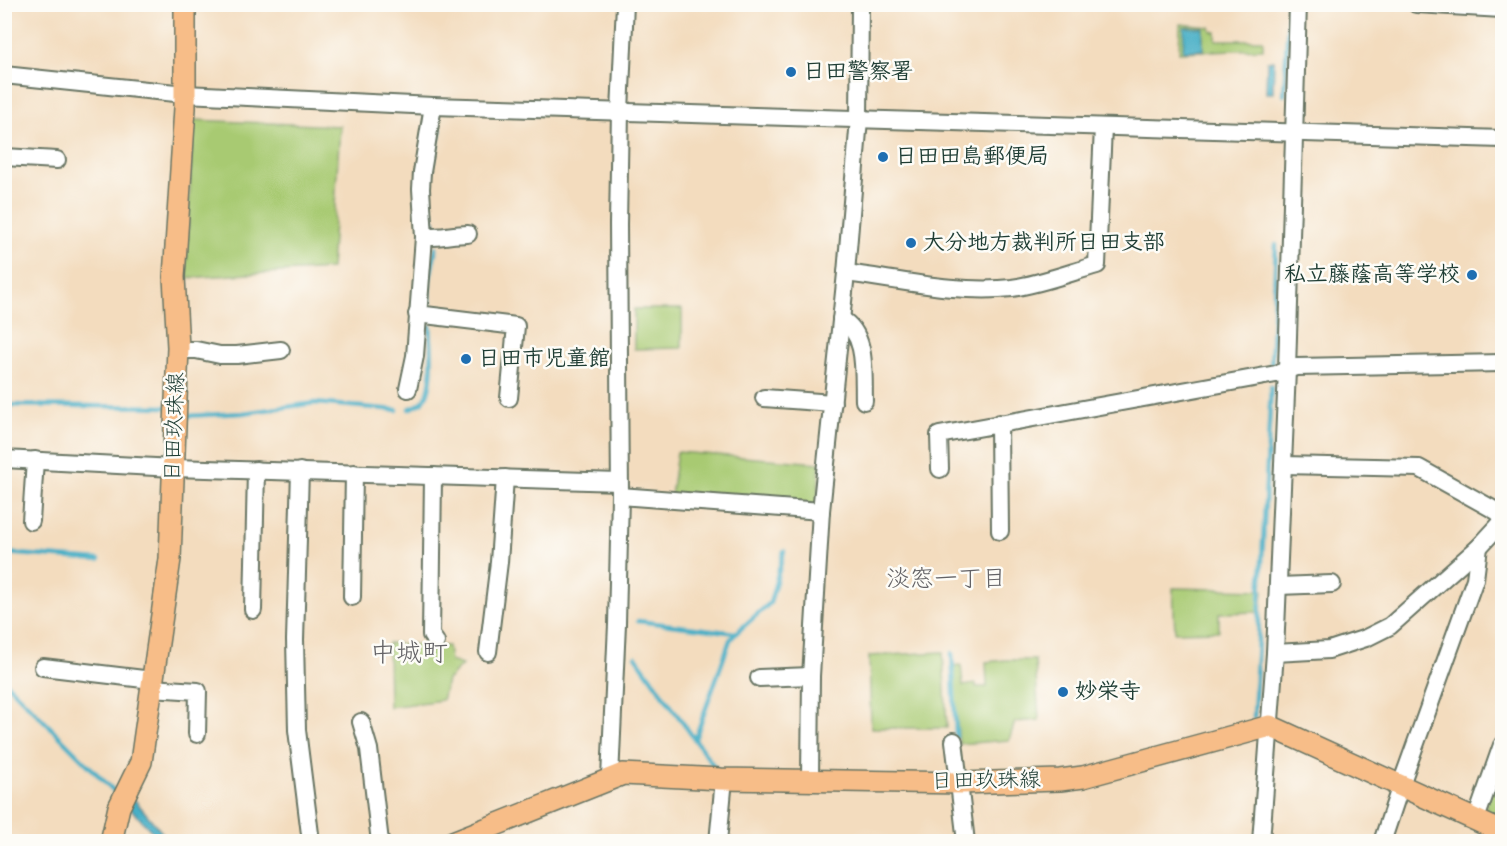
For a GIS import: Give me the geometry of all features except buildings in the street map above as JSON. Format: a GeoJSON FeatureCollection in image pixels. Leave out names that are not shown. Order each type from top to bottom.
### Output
{"type":"FeatureCollection","features":[{"type":"Feature","properties":{"kind":"main road","name":"日田玖珠線"},"geometry":{"type":"LineString","coordinates":[[111,842],[122,800],[141,762],[151,684],[167,591],[178,350],[174,277],[185,94],[185,4]]}},
{"type":"Feature","properties":{"kind":"main road","name":"日田玖珠線"},"geometry":{"type":"LineString","coordinates":[[453,842],[474,838],[623,774],[724,779],[961,783],[1060,780],[1083,777],[1270,726]]}},
{"type":"Feature","properties":{"kind":"main road"},"geometry":{"type":"LineString","coordinates":[[1270,726],[1399,790],[1476,819],[1503,832]]}},
{"type":"Feature","properties":{"kind":"street"},"geometry":{"type":"LineString","coordinates":[[610,778],[620,489],[618,224],[625,4]]}},
{"type":"Feature","properties":{"kind":"street"},"geometry":{"type":"LineString","coordinates":[[810,780],[811,676],[821,511],[846,273],[858,119],[860,4]]}},
{"type":"Feature","properties":{"kind":"street"},"geometry":{"type":"LineString","coordinates":[[1261,842],[1278,586],[1298,4]]}},
{"type":"Feature","properties":{"kind":"street"},"geometry":{"type":"LineString","coordinates":[[1416,4],[1500,7]]}},
{"type":"Feature","properties":{"kind":"street"},"geometry":{"type":"LineString","coordinates":[[4,75],[185,94],[433,106],[1503,139]]}},
{"type":"Feature","properties":{"kind":"street"},"geometry":{"type":"LineString","coordinates":[[408,389],[415,356],[424,237],[421,189],[433,106]]}},
{"type":"Feature","properties":{"kind":"street"},"geometry":{"type":"LineString","coordinates":[[846,273],[954,287],[1004,288],[1029,284],[1096,265],[1103,127]]}},
{"type":"Feature","properties":{"kind":"street"},"geometry":{"type":"LineString","coordinates":[[4,158],[57,160]]}},
{"type":"Feature","properties":{"kind":"street"},"geometry":{"type":"LineString","coordinates":[[424,237],[441,238],[454,234],[468,234]]}},
{"type":"Feature","properties":{"kind":"street"},"geometry":{"type":"LineString","coordinates":[[417,314],[516,326],[509,398]]}},
{"type":"Feature","properties":{"kind":"street"},"geometry":{"type":"LineString","coordinates":[[841,318],[852,326],[860,347],[864,401]]}},
{"type":"Feature","properties":{"kind":"street"},"geometry":{"type":"LineString","coordinates":[[178,350],[237,355],[280,350]]}},
{"type":"Feature","properties":{"kind":"street"},"geometry":{"type":"LineString","coordinates":[[940,469],[939,435],[1276,374],[1296,367],[1503,363]]}},
{"type":"Feature","properties":{"kind":"street"},"geometry":{"type":"LineString","coordinates":[[764,398],[833,403]]}},
{"type":"Feature","properties":{"kind":"street"},"geometry":{"type":"LineString","coordinates":[[999,423],[1000,531]]}},
{"type":"Feature","properties":{"kind":"street"},"geometry":{"type":"LineString","coordinates":[[4,459],[174,468],[505,478],[821,511]]}},
{"type":"Feature","properties":{"kind":"street"},"geometry":{"type":"LineString","coordinates":[[31,521],[35,460]]}},
{"type":"Feature","properties":{"kind":"street"},"geometry":{"type":"LineString","coordinates":[[1275,653],[1329,650],[1366,638],[1390,626],[1479,547],[1503,520],[1498,513],[1419,468],[1283,465]]}},
{"type":"Feature","properties":{"kind":"street"},"geometry":{"type":"LineString","coordinates":[[253,610],[256,470]]}},
{"type":"Feature","properties":{"kind":"street"},"geometry":{"type":"LineString","coordinates":[[300,471],[295,640],[297,730],[311,842]]}},
{"type":"Feature","properties":{"kind":"street"},"geometry":{"type":"LineString","coordinates":[[352,597],[354,473]]}},
{"type":"Feature","properties":{"kind":"street"},"geometry":{"type":"LineString","coordinates":[[433,476],[431,635],[436,642]]}},
{"type":"Feature","properties":{"kind":"street"},"geometry":{"type":"LineString","coordinates":[[488,652],[499,562],[505,478]]}},
{"type":"Feature","properties":{"kind":"street"},"geometry":{"type":"LineString","coordinates":[[1382,842],[1475,579],[1479,547]]}},
{"type":"Feature","properties":{"kind":"street"},"geometry":{"type":"LineString","coordinates":[[1278,586],[1332,584]]}},
{"type":"Feature","properties":{"kind":"street"},"geometry":{"type":"LineString","coordinates":[[43,667],[198,691],[197,734]]}},
{"type":"Feature","properties":{"kind":"street"},"geometry":{"type":"LineString","coordinates":[[759,678],[811,676]]}},
{"type":"Feature","properties":{"kind":"street"},"geometry":{"type":"LineString","coordinates":[[361,722],[369,749],[380,842]]}},
{"type":"Feature","properties":{"kind":"street"},"geometry":{"type":"LineString","coordinates":[[954,741],[961,783],[966,842]]}},
{"type":"Feature","properties":{"kind":"street"},"geometry":{"type":"LineString","coordinates":[[1476,819],[1503,745]]}},
{"type":"Feature","properties":{"kind":"street"},"geometry":{"type":"LineString","coordinates":[[718,842],[724,779]]}},
{"type":"Feature","properties":{"kind":"street"},"geometry":{"type":"LineString","coordinates":[[1399,790],[1502,842]]}},
{"type":"Feature","properties":{"kind":"green space"},"geometry":{"type":"Polygon","coordinates":[[[1180,24],[1210,27],[1211,31],[1216,32],[1216,40],[1263,40],[1263,49],[1179,52],[1180,24]]]}},
{"type":"Feature","properties":{"kind":"green space"},"geometry":{"type":"Polygon","coordinates":[[[193,120],[340,126],[331,269],[186,278],[193,120]]]}},
{"type":"Feature","properties":{"kind":"green space"},"geometry":{"type":"Polygon","coordinates":[[[634,309],[682,309],[682,348],[634,349],[634,309]]]}},
{"type":"Feature","properties":{"kind":"green space"},"geometry":{"type":"Polygon","coordinates":[[[677,452],[820,463],[817,505],[671,496],[677,452]]]}},
{"type":"Feature","properties":{"kind":"green space"},"geometry":{"type":"Polygon","coordinates":[[[1173,588],[1263,590],[1261,612],[1219,613],[1219,631],[1175,632],[1173,588]]]}},
{"type":"Feature","properties":{"kind":"green space"},"geometry":{"type":"Polygon","coordinates":[[[388,643],[448,646],[450,661],[462,665],[447,680],[442,700],[389,707],[388,643]]]}},
{"type":"Feature","properties":{"kind":"green space"},"geometry":{"type":"Polygon","coordinates":[[[943,652],[947,728],[871,728],[869,656],[943,652]]]}},
{"type":"Feature","properties":{"kind":"green space"},"geometry":{"type":"Polygon","coordinates":[[[1035,660],[1039,720],[1015,722],[1009,740],[959,744],[952,666],[961,665],[963,686],[976,684],[976,687],[987,687],[986,662],[1035,660]]]}},
{"type":"Feature","properties":{"kind":"green space"},"geometry":{"type":"Polygon","coordinates":[[[1502,759],[1502,819],[1484,811],[1502,759]]]}},
{"type":"Feature","properties":{"kind":"water"},"geometry":{"type":"Polygon","coordinates":[[[1184,27],[1203,28],[1203,50],[1183,51],[1184,27]]]}},
{"type":"Feature","properties":{"kind":"water"},"geometry":{"type":"Polygon","coordinates":[[[1267,61],[1274,61],[1273,93],[1266,93],[1267,61]]]}},
{"type":"Feature","properties":{"kind":"water"},"geometry":{"type":"Polygon","coordinates":[[[129,793],[169,841],[161,841],[124,802],[129,793]]]}},
{"type":"Feature","properties":{"kind":"waterway"},"geometry":{"type":"LineString","coordinates":[[1284,95],[1289,4]]}},
{"type":"Feature","properties":{"kind":"waterway"},"geometry":{"type":"LineString","coordinates":[[430,176],[440,129]]}},
{"type":"Feature","properties":{"kind":"waterway"},"geometry":{"type":"LineString","coordinates":[[429,202],[435,231]]}},
{"type":"Feature","properties":{"kind":"waterway"},"geometry":{"type":"LineString","coordinates":[[1271,372],[1276,245]]}},
{"type":"Feature","properties":{"kind":"waterway"},"geometry":{"type":"LineString","coordinates":[[430,303],[429,282],[436,247]]}},
{"type":"Feature","properties":{"kind":"waterway"},"geometry":{"type":"LineString","coordinates":[[409,409],[422,402],[429,388],[432,366],[430,326]]}},
{"type":"Feature","properties":{"kind":"waterway"},"geometry":{"type":"LineString","coordinates":[[1254,717],[1271,387]]}},
{"type":"Feature","properties":{"kind":"waterway"},"geometry":{"type":"LineString","coordinates":[[185,416],[243,413],[315,403],[397,410]]}},
{"type":"Feature","properties":{"kind":"waterway"},"geometry":{"type":"LineString","coordinates":[[4,405],[169,407]]}},
{"type":"Feature","properties":{"kind":"waterway"},"geometry":{"type":"LineString","coordinates":[[638,621],[736,633],[770,603],[784,551]]}},
{"type":"Feature","properties":{"kind":"waterway"},"geometry":{"type":"LineString","coordinates":[[4,553],[99,560]]}},
{"type":"Feature","properties":{"kind":"waterway"},"geometry":{"type":"LineString","coordinates":[[695,739],[730,640],[736,633]]}},
{"type":"Feature","properties":{"kind":"waterway"},"geometry":{"type":"LineString","coordinates":[[952,653],[956,737]]}},
{"type":"Feature","properties":{"kind":"waterway"},"geometry":{"type":"LineString","coordinates":[[636,657],[718,772]]}},
{"type":"Feature","properties":{"kind":"waterway"},"geometry":{"type":"LineString","coordinates":[[4,681],[119,796]]}},
{"type":"Feature","properties":{"kind":"place","name":"日田警察署"},"geometry":{"type":"Point","coordinates":[791,72]}},
{"type":"Feature","properties":{"kind":"place","name":"日田田島郵便局"},"geometry":{"type":"Point","coordinates":[883,157]}},
{"type":"Feature","properties":{"kind":"place","name":"大分地方裁判所日田支部"},"geometry":{"type":"Point","coordinates":[911,243]}},
{"type":"Feature","properties":{"kind":"place","name":"私立藤蔭高等学校"},"geometry":{"type":"Point","coordinates":[1472,275]}},
{"type":"Feature","properties":{"kind":"place","name":"日田市児童館"},"geometry":{"type":"Point","coordinates":[466,359]}},
{"type":"Feature","properties":{"kind":"place","name":"妙栄寺"},"geometry":{"type":"Point","coordinates":[1063,692]}},
{"type":"Feature","properties":{"kind":"district","name":"淡窓一丁目"},"geometry":{"type":"Point","coordinates":[946,579]}},
{"type":"Feature","properties":{"kind":"district","name":"中城町"},"geometry":{"type":"Point","coordinates":[409,654]}}]}
